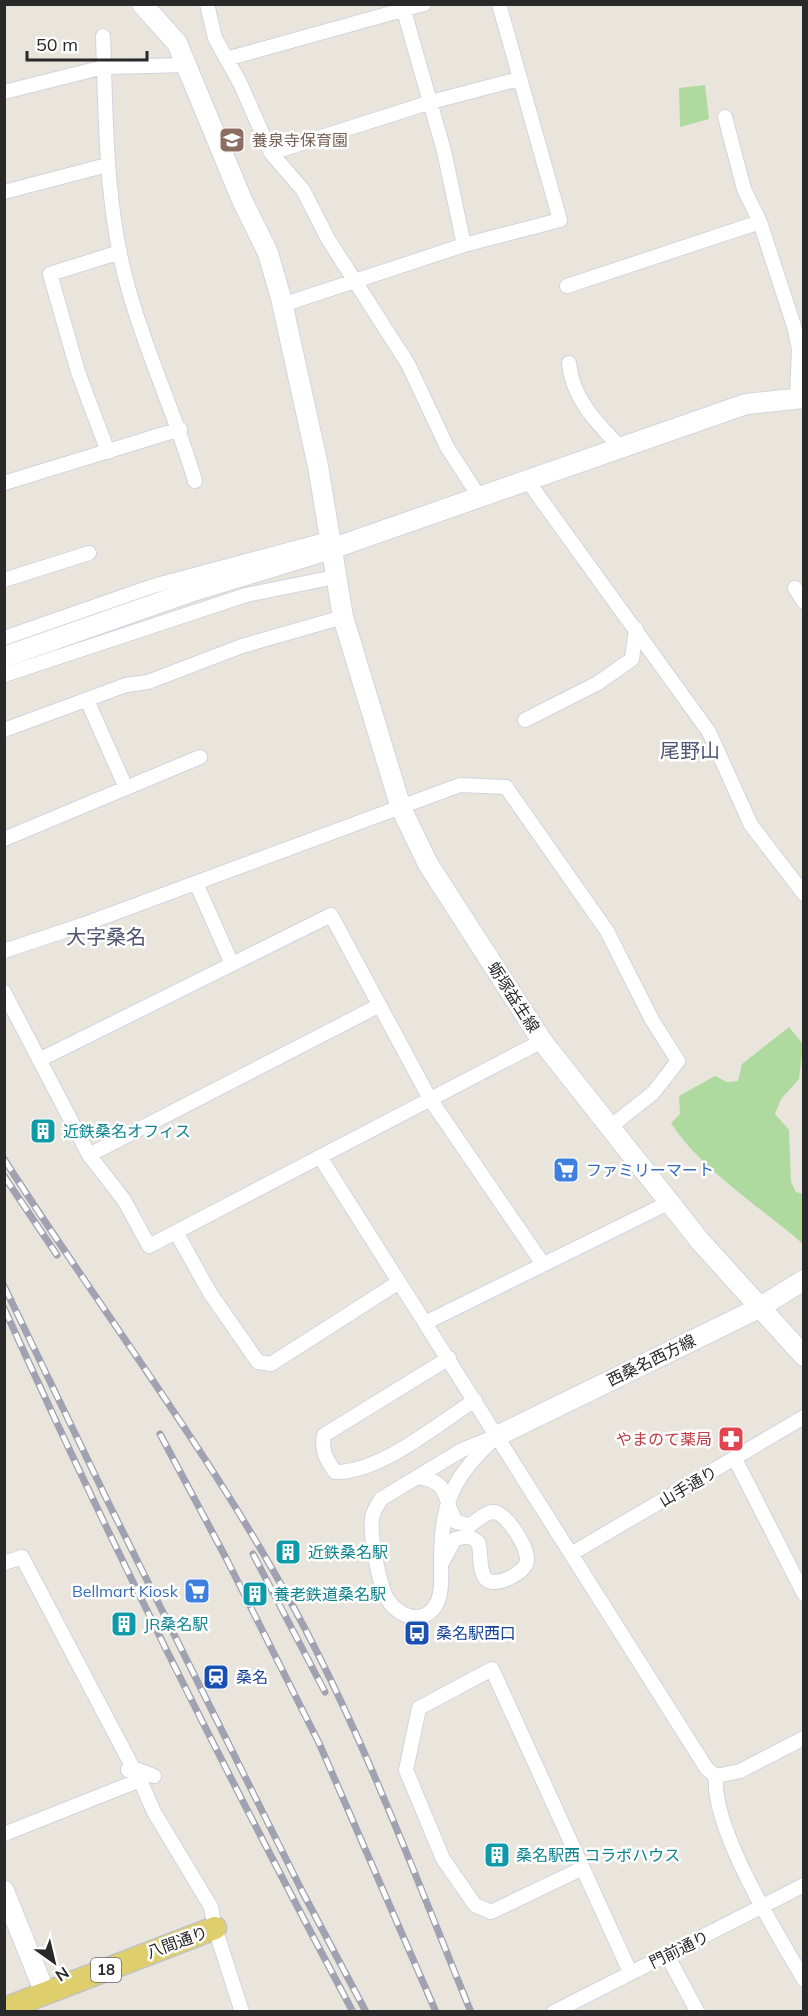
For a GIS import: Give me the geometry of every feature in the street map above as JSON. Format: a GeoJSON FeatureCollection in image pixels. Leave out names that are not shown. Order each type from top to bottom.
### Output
{"type":"FeatureCollection","features":[{"type":"Feature","properties":{"kind":"main road","name":"八間通り"},"geometry":{"type":"LineString","coordinates":[[4,2009],[215,1928]]}},
{"type":"Feature","properties":{"kind":"street","name":"蛎塚益生線"},"geometry":{"type":"LineString","coordinates":[[142,4],[177,43],[242,200],[268,253],[318,466],[343,617],[401,808],[428,864],[542,1041],[700,1241],[804,1356]]}},
{"type":"Feature","properties":{"kind":"street"},"geometry":{"type":"LineString","coordinates":[[207,4],[215,38],[272,153],[282,169],[303,190],[328,239],[408,364],[447,447],[480,498]]}},
{"type":"Feature","properties":{"kind":"street"},"geometry":{"type":"LineString","coordinates":[[226,59],[403,7],[424,4]]}},
{"type":"Feature","properties":{"kind":"street"},"geometry":{"type":"LineString","coordinates":[[282,305],[464,245],[560,220],[499,4]]}},
{"type":"Feature","properties":{"kind":"street"},"geometry":{"type":"LineString","coordinates":[[403,7],[444,151],[464,245]]}},
{"type":"Feature","properties":{"kind":"street"},"geometry":{"type":"LineString","coordinates":[[103,36],[107,165],[120,252],[138,321],[180,429],[195,481]]}},
{"type":"Feature","properties":{"kind":"street"},"geometry":{"type":"LineString","coordinates":[[4,92],[104,67],[188,65]]}},
{"type":"Feature","properties":{"kind":"street"},"geometry":{"type":"LineString","coordinates":[[272,153],[430,102],[519,79]]}},
{"type":"Feature","properties":{"kind":"street"},"geometry":{"type":"LineString","coordinates":[[4,657],[330,544],[480,498],[746,404],[800,397],[799,349],[760,222],[744,189],[725,117]]}},
{"type":"Feature","properties":{"kind":"street"},"geometry":{"type":"LineString","coordinates":[[4,192],[107,165]]}},
{"type":"Feature","properties":{"kind":"street"},"geometry":{"type":"LineString","coordinates":[[567,286],[760,222]]}},
{"type":"Feature","properties":{"kind":"street"},"geometry":{"type":"LineString","coordinates":[[108,452],[78,372],[50,274],[120,252]]}},
{"type":"Feature","properties":{"kind":"street"},"geometry":{"type":"LineString","coordinates":[[569,363],[570,373],[586,411],[620,447]]}},
{"type":"Feature","properties":{"kind":"street"},"geometry":{"type":"LineString","coordinates":[[4,483],[180,429]]}},
{"type":"Feature","properties":{"kind":"street"},"geometry":{"type":"LineString","coordinates":[[527,480],[709,732],[751,825],[804,894]]}},
{"type":"Feature","properties":{"kind":"street"},"geometry":{"type":"LineString","coordinates":[[4,638],[153,586],[330,544]]}},
{"type":"Feature","properties":{"kind":"street"},"geometry":{"type":"LineString","coordinates":[[4,580],[88,553]]}},
{"type":"Feature","properties":{"kind":"street"},"geometry":{"type":"LineString","coordinates":[[4,675],[246,595],[335,577]]}},
{"type":"Feature","properties":{"kind":"street"},"geometry":{"type":"LineString","coordinates":[[795,588],[804,602]]}},
{"type":"Feature","properties":{"kind":"street"},"geometry":{"type":"LineString","coordinates":[[4,730],[126,684],[148,682],[274,636],[343,617]]}},
{"type":"Feature","properties":{"kind":"street"},"geometry":{"type":"LineString","coordinates":[[525,720],[598,683],[632,660],[636,629]]}},
{"type":"Feature","properties":{"kind":"street"},"geometry":{"type":"LineString","coordinates":[[87,700],[126,788]]}},
{"type":"Feature","properties":{"kind":"street"},"geometry":{"type":"LineString","coordinates":[[4,839],[200,758]]}},
{"type":"Feature","properties":{"kind":"street"},"geometry":{"type":"LineString","coordinates":[[4,951],[460,785],[506,787],[607,931],[652,1020],[678,1061],[653,1093],[610,1127]]}},
{"type":"Feature","properties":{"kind":"street"},"geometry":{"type":"LineString","coordinates":[[196,883],[232,964]]}},
{"type":"Feature","properties":{"kind":"street"},"geometry":{"type":"LineString","coordinates":[[39,1060],[331,915],[430,1099],[543,1264]]}},
{"type":"Feature","properties":{"kind":"street"},"geometry":{"type":"LineString","coordinates":[[4,992],[88,1155],[124,1200],[149,1246],[542,1041]]}},
{"type":"Feature","properties":{"kind":"street"},"geometry":{"type":"LineString","coordinates":[[88,1155],[378,1006]]}},
{"type":"Feature","properties":{"kind":"street"},"geometry":{"type":"LineString","coordinates":[[320,1157],[706,1769],[716,1776],[740,1771],[804,1738]]}},
{"type":"Feature","properties":{"kind":"street"},"geometry":{"type":"LineString","coordinates":[[425,1323],[670,1202]]}},
{"type":"Feature","properties":{"kind":"street"},"geometry":{"type":"LineString","coordinates":[[176,1232],[210,1293],[258,1362],[271,1364],[399,1282]]}},
{"type":"Feature","properties":{"kind":"street","name":"西桑名西方線"},"geometry":{"type":"LineString","coordinates":[[497,1436],[759,1308],[804,1280]]}},
{"type":"Feature","properties":{"kind":"street"},"geometry":{"type":"LineString","coordinates":[[448,1358],[324,1435],[322,1446],[326,1459],[335,1472],[349,1472],[405,1446],[475,1400]]}},
{"type":"Feature","properties":{"kind":"street","name":"山手通り"},"geometry":{"type":"LineString","coordinates":[[571,1554],[804,1417]]}},
{"type":"Feature","properties":{"kind":"street"},"geometry":{"type":"LineString","coordinates":[[497,1436],[461,1472],[449,1500],[441,1545],[440,1594],[436,1605],[428,1613],[417,1617],[406,1617],[396,1611],[383,1591],[372,1518],[381,1499],[462,1450],[497,1436]]}},
{"type":"Feature","properties":{"kind":"street"},"geometry":{"type":"LineString","coordinates":[[735,1459],[804,1594]]}},
{"type":"Feature","properties":{"kind":"street"},"geometry":{"type":"LineString","coordinates":[[418,1477],[436,1482],[449,1500],[452,1515],[462,1524],[470,1525],[489,1512],[505,1516],[527,1552],[527,1563],[520,1571],[500,1582],[490,1582],[483,1573],[478,1542],[469,1536],[461,1536],[455,1539],[441,1566]]}},
{"type":"Feature","properties":{"kind":"street"},"geometry":{"type":"LineString","coordinates":[[4,1563],[22,1557],[130,1769],[154,1776]]}},
{"type":"Feature","properties":{"kind":"street"},"geometry":{"type":"LineString","coordinates":[[583,1868],[492,1912],[475,1905],[443,1858],[406,1770],[419,1708],[492,1669],[552,1795],[630,1972]]}},
{"type":"Feature","properties":{"kind":"street"},"geometry":{"type":"LineString","coordinates":[[716,1776],[714,1790],[720,1817],[761,1907],[804,1980]]}},
{"type":"Feature","properties":{"kind":"street"},"geometry":{"type":"LineString","coordinates":[[4,1834],[140,1780],[154,1812],[211,1907],[215,1928],[242,2012]]}},
{"type":"Feature","properties":{"kind":"street","name":"門前通り"},"geometry":{"type":"LineString","coordinates":[[554,2012],[804,1885]]}},
{"type":"Feature","properties":{"kind":"street"},"geometry":{"type":"LineString","coordinates":[[4,1891],[45,1993]]}},
{"type":"Feature","properties":{"kind":"street"},"geometry":{"type":"LineString","coordinates":[[668,1955],[697,2010],[695,2012]]}},
{"type":"Feature","properties":{"kind":"green space"},"geometry":{"type":"Polygon","coordinates":[[[705,85],[709,119],[680,127],[679,88],[705,85]]]}},
{"type":"Feature","properties":{"kind":"green space"},"geometry":{"type":"Polygon","coordinates":[[[789,1027],[803,1044],[799,1079],[781,1099],[775,1114],[789,1130],[791,1182],[796,1192],[803,1194],[803,1244],[715,1172],[683,1140],[671,1123],[680,1114],[679,1096],[715,1076],[727,1082],[738,1081],[742,1064],[789,1027]]]}},
{"type":"Feature","properties":{"kind":"railway"},"geometry":{"type":"LineString","coordinates":[[4,1159],[190,1436],[294,1608],[366,1757],[471,2012]]}},
{"type":"Feature","properties":{"kind":"railway"},"geometry":{"type":"LineString","coordinates":[[4,1176],[57,1255]]}},
{"type":"Feature","properties":{"kind":"railway"},"geometry":{"type":"LineString","coordinates":[[4,1286],[109,1504],[302,1891],[366,2012]]}},
{"type":"Feature","properties":{"kind":"railway"},"geometry":{"type":"LineString","coordinates":[[4,1308],[173,1663],[353,2012]]}},
{"type":"Feature","properties":{"kind":"railway"},"geometry":{"type":"LineString","coordinates":[[160,1434],[226,1558],[319,1743],[436,2012]]}},
{"type":"Feature","properties":{"kind":"railway"},"geometry":{"type":"LineString","coordinates":[[253,1554],[325,1692]]}},
{"type":"Feature","properties":{"kind":"place","name":"養泉寺保育園"},"geometry":{"type":"Point","coordinates":[232,140]}},
{"type":"Feature","properties":{"kind":"place","name":"近鉄桑名オフィス"},"geometry":{"type":"Point","coordinates":[43,1131]}},
{"type":"Feature","properties":{"kind":"place","name":"ファミリーマート"},"geometry":{"type":"Point","coordinates":[566,1170]}},
{"type":"Feature","properties":{"kind":"place","name":"やまのて薬局"},"geometry":{"type":"Point","coordinates":[731,1439]}},
{"type":"Feature","properties":{"kind":"place","name":"近鉄桑名駅"},"geometry":{"type":"Point","coordinates":[288,1552]}},
{"type":"Feature","properties":{"kind":"place","name":"Bellmart Kiosk"},"geometry":{"type":"Point","coordinates":[197,1591]}},
{"type":"Feature","properties":{"kind":"place","name":"養老鉄道桑名駅"},"geometry":{"type":"Point","coordinates":[255,1594]}},
{"type":"Feature","properties":{"kind":"place","name":"JR桑名駅"},"geometry":{"type":"Point","coordinates":[124,1624]}},
{"type":"Feature","properties":{"kind":"place","name":"桑名駅西口"},"geometry":{"type":"Point","coordinates":[417,1633]}},
{"type":"Feature","properties":{"kind":"place","name":"桑名"},"geometry":{"type":"Point","coordinates":[216,1677]}},
{"type":"Feature","properties":{"kind":"place","name":"桑名駅西 コラボハウス"},"geometry":{"type":"Point","coordinates":[497,1855]}},
{"type":"Feature","properties":{"kind":"district","name":"尾野山"},"geometry":{"type":"Point","coordinates":[690,751]}},
{"type":"Feature","properties":{"kind":"district","name":"大字桑名"},"geometry":{"type":"Point","coordinates":[106,937]}}]}
